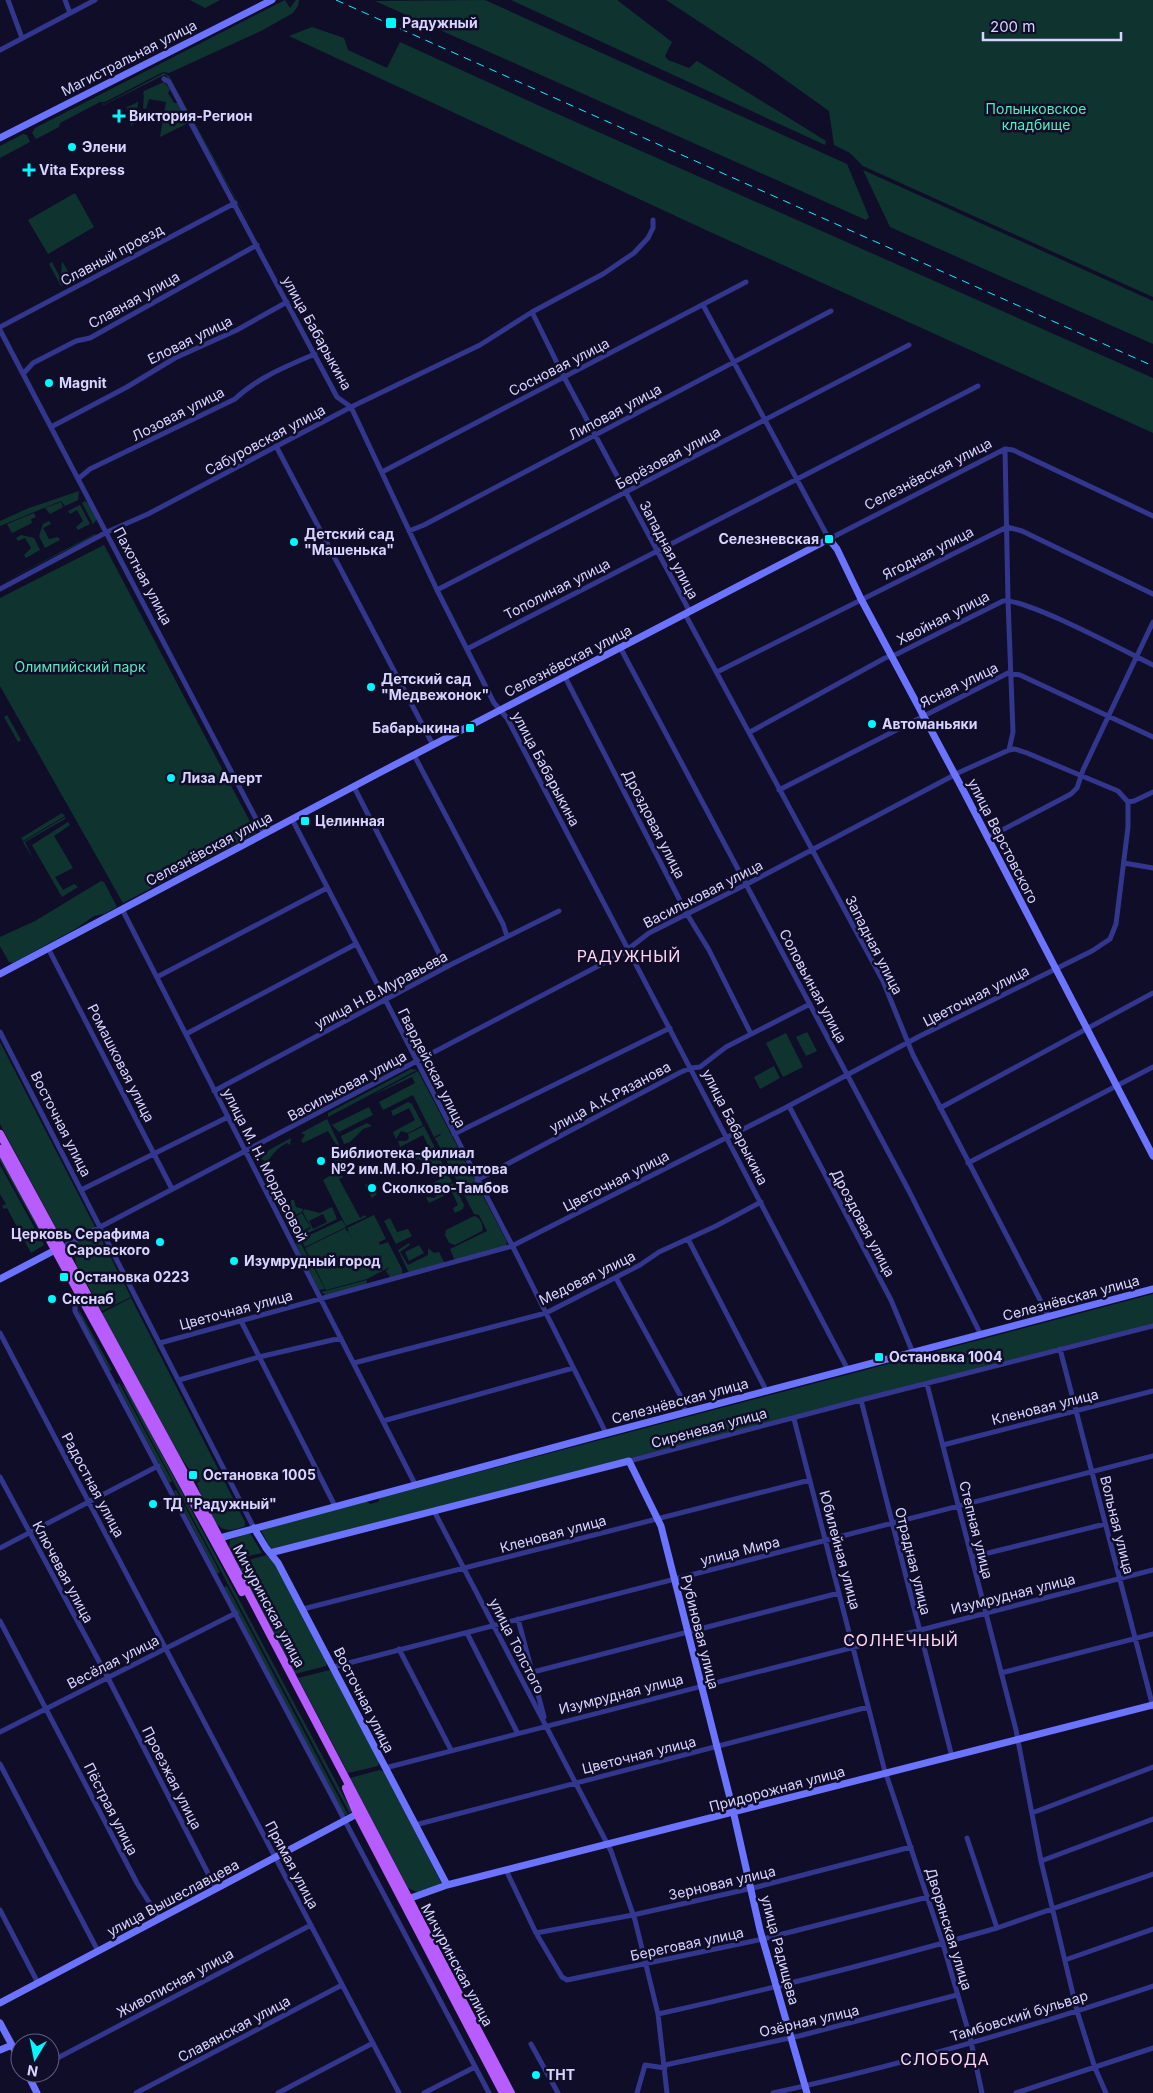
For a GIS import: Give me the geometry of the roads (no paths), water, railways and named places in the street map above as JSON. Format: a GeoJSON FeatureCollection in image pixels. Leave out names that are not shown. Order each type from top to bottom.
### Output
{"type":"FeatureCollection","features":[{"type":"Feature","properties":{"kind":"main road","name":"Мичуринская улица"},"geometry":{"type":"LineString","coordinates":[[0,1134],[59,1249],[216,1539],[510,2093]]}},
{"type":"Feature","properties":{"kind":"main road","name":"Мичуринская улица"},"geometry":{"type":"LineString","coordinates":[[0,1148],[59,1249],[82,1297],[216,1539],[343,1780],[357,1814],[503,2093]]}},
{"type":"Feature","properties":{"kind":"street"},"geometry":{"type":"LineString","coordinates":[[8,0],[22,38]]}},
{"type":"Feature","properties":{"kind":"street"},"geometry":{"type":"LineString","coordinates":[[65,0],[70,13]]}},
{"type":"Feature","properties":{"kind":"street"},"geometry":{"type":"LineString","coordinates":[[0,50],[95,0]]}},
{"type":"Feature","properties":{"kind":"street","name":"Магистральная улица"},"geometry":{"type":"LineString","coordinates":[[0,138],[271,1]]}},
{"type":"Feature","properties":{"kind":"street","name":"улица Бабарыкина"},"geometry":{"type":"LineString","coordinates":[[164,79],[169,82],[235,203],[337,398],[351,407],[466,649],[494,703],[507,718],[848,1370]]}},
{"type":"Feature","properties":{"kind":"street","name":"Славный проезд"},"geometry":{"type":"LineString","coordinates":[[0,328],[235,203]]}},
{"type":"Feature","properties":{"kind":"street","name":"Сабуровская улица"},"geometry":{"type":"LineString","coordinates":[[0,589],[107,532],[148,514],[351,407],[480,345],[532,312],[603,274],[634,253],[648,238],[653,228],[653,220]]}},
{"type":"Feature","properties":{"kind":"street","name":"Славная улица"},"geometry":{"type":"LineString","coordinates":[[24,374],[33,363],[76,340],[90,338],[257,245]]}},
{"type":"Feature","properties":{"kind":"street","name":"Сосновая улица"},"geometry":{"type":"LineString","coordinates":[[382,472],[746,282]]}},
{"type":"Feature","properties":{"kind":"street","name":"Еловая улица"},"geometry":{"type":"LineString","coordinates":[[51,427],[175,358],[237,330],[287,302]]}},
{"type":"Feature","properties":{"kind":"street"},"geometry":{"type":"LineString","coordinates":[[703,305],[830,539]]}},
{"type":"Feature","properties":{"kind":"street","name":"Липовая улица"},"geometry":{"type":"LineString","coordinates":[[409,531],[596,436],[831,311]]}},
{"type":"Feature","properties":{"kind":"street","name":"Западная улица"},"geometry":{"type":"LineString","coordinates":[[532,312],[564,377],[658,552],[716,672],[883,981],[907,1043],[1049,1317]]}},
{"type":"Feature","properties":{"kind":"street","name":"Пахотная улица"},"geometry":{"type":"LineString","coordinates":[[0,328],[264,834]]}},
{"type":"Feature","properties":{"kind":"street","name":"Берёзовая улица"},"geometry":{"type":"LineString","coordinates":[[437,590],[909,345]]}},
{"type":"Feature","properties":{"kind":"street","name":"Лозовая улица"},"geometry":{"type":"LineString","coordinates":[[78,479],[90,470],[235,398],[246,388],[315,354]]}},
{"type":"Feature","properties":{"kind":"street","name":"Тополиная улица"},"geometry":{"type":"LineString","coordinates":[[466,649],[590,583],[658,552],[978,386]]}},
{"type":"Feature","properties":{"kind":"street"},"geometry":{"type":"LineString","coordinates":[[276,446],[433,745]]}},
{"type":"Feature","properties":{"kind":"street"},"geometry":{"type":"LineString","coordinates":[[1006,449],[1008,600],[1013,732],[1009,750],[1015,749],[1027,753],[1118,792],[1128,802],[1129,813],[1116,924],[1110,939],[1092,951],[1055,969]]}},
{"type":"Feature","properties":{"kind":"street","name":"Селезнёвская улица"},"geometry":{"type":"LineString","coordinates":[[0,974],[500,710],[1006,449],[1013,450],[1153,516]]}},
{"type":"Feature","properties":{"kind":"street"},"geometry":{"type":"LineString","coordinates":[[1007,527],[1022,530],[1153,594]]}},
{"type":"Feature","properties":{"kind":"street","name":"Ягодная улица"},"geometry":{"type":"LineString","coordinates":[[716,672],[1007,527]]}},
{"type":"Feature","properties":{"kind":"street","name":"улица Верстовского"},"geometry":{"type":"LineString","coordinates":[[830,539],[924,715],[1153,1156]]}},
{"type":"Feature","properties":{"kind":"street","name":"Хвойная улица"},"geometry":{"type":"LineString","coordinates":[[750,732],[885,658],[990,606],[1008,600],[1039,611],[1153,665]]}},
{"type":"Feature","properties":{"kind":"street"},"geometry":{"type":"LineString","coordinates":[[987,838],[1071,794],[1077,788],[1153,622]]}},
{"type":"Feature","properties":{"kind":"street","name":"Соловьиная улица"},"geometry":{"type":"LineString","coordinates":[[621,648],[909,1191],[981,1335]]}},
{"type":"Feature","properties":{"kind":"street","name":"Ясная улица"},"geometry":{"type":"LineString","coordinates":[[779,790],[992,680],[1011,673],[1020,675],[1153,737]]}},
{"type":"Feature","properties":{"kind":"street","name":"Дроздовая улица"},"geometry":{"type":"LineString","coordinates":[[565,678],[687,914],[709,950],[751,1034]]}},
{"type":"Feature","properties":{"kind":"street","name":"Васильковая улица"},"geometry":{"type":"LineString","coordinates":[[59,1249],[628,950],[649,933],[702,905],[747,884],[955,775],[1009,750]]}},
{"type":"Feature","properties":{"kind":"street"},"geometry":{"type":"LineString","coordinates":[[414,755],[503,924],[507,936]]}},
{"type":"Feature","properties":{"kind":"street"},"geometry":{"type":"LineString","coordinates":[[354,787],[446,967]]}},
{"type":"Feature","properties":{"kind":"street"},"geometry":{"type":"LineString","coordinates":[[1128,802],[1153,792]]}},
{"type":"Feature","properties":{"kind":"street","name":"Гвардейская улица"},"geometry":{"type":"LineString","coordinates":[[292,819],[512,1246],[606,1434]]}},
{"type":"Feature","properties":{"kind":"street"},"geometry":{"type":"LineString","coordinates":[[1124,863],[1153,868]]}},
{"type":"Feature","properties":{"kind":"street"},"geometry":{"type":"LineString","coordinates":[[157,977],[327,888]]}},
{"type":"Feature","properties":{"kind":"street","name":"улица М. Н. Мордасовой"},"geometry":{"type":"LineString","coordinates":[[122,909],[415,1484]]}},
{"type":"Feature","properties":{"kind":"street","name":"улица Н.В.Муравьева"},"geometry":{"type":"LineString","coordinates":[[214,1091],[446,967],[559,911]]}},
{"type":"Feature","properties":{"kind":"street"},"geometry":{"type":"LineString","coordinates":[[186,1034],[356,944]]}},
{"type":"Feature","properties":{"kind":"street","name":"Ромашковая улица"},"geometry":{"type":"LineString","coordinates":[[48,948],[172,1190]]}},
{"type":"Feature","properties":{"kind":"street","name":"Цветочная улица"},"geometry":{"type":"LineString","coordinates":[[160,1343],[512,1246],[1055,969]]}},
{"type":"Feature","properties":{"kind":"street"},"geometry":{"type":"LineString","coordinates":[[940,1108],[1153,993]]}},
{"type":"Feature","properties":{"kind":"street","name":"улица А.К.Рязанова"},"geometry":{"type":"LineString","coordinates":[[477,1180],[691,1068],[700,1067],[726,1047],[810,1004]]}},
{"type":"Feature","properties":{"kind":"street"},"geometry":{"type":"LineString","coordinates":[[454,1134],[670,1028]]}},
{"type":"Feature","properties":{"kind":"street","name":"Восточная улица"},"geometry":{"type":"LineString","coordinates":[[0,1032],[254,1528],[278,1563],[303,1609],[447,1885]]}},
{"type":"Feature","properties":{"kind":"street"},"geometry":{"type":"LineString","coordinates":[[968,1163],[1153,1067]]}},
{"type":"Feature","properties":{"kind":"street","name":"Дроздовая улица"},"geometry":{"type":"LineString","coordinates":[[789,1106],[891,1300],[913,1353]]}},
{"type":"Feature","properties":{"kind":"street"},"geometry":{"type":"LineString","coordinates":[[81,1190],[228,1117]]}},
{"type":"Feature","properties":{"kind":"street","name":"Медовая улица"},"geometry":{"type":"LineString","coordinates":[[354,1364],[501,1323],[546,1313],[616,1278],[659,1252],[716,1226],[761,1202]]}},
{"type":"Feature","properties":{"kind":"street"},"geometry":{"type":"LineString","coordinates":[[688,1239],[767,1392]]}},
{"type":"Feature","properties":{"kind":"street"},"geometry":{"type":"LineString","coordinates":[[0,1279],[59,1249]]}},
{"type":"Feature","properties":{"kind":"street"},"geometry":{"type":"LineString","coordinates":[[616,1278],[681,1397],[686,1413]]}},
{"type":"Feature","properties":{"kind":"street","name":"Селезнёвская улица"},"geometry":{"type":"LineString","coordinates":[[216,1539],[415,1484],[1153,1290]]}},
{"type":"Feature","properties":{"kind":"street"},"geometry":{"type":"LineString","coordinates":[[82,1297],[76,1301],[75,1311],[489,2093]]}},
{"type":"Feature","properties":{"kind":"street"},"geometry":{"type":"LineString","coordinates":[[241,1320],[335,1506]]}},
{"type":"Feature","properties":{"kind":"street","name":"Сиреневая улица"},"geometry":{"type":"LineString","coordinates":[[270,1553],[1153,1326]]}},
{"type":"Feature","properties":{"kind":"street","name":"Радостная улица"},"geometry":{"type":"LineString","coordinates":[[0,1333],[166,1648]]}},
{"type":"Feature","properties":{"kind":"street"},"geometry":{"type":"LineString","coordinates":[[179,1380],[259,1357],[341,1338]]}},
{"type":"Feature","properties":{"kind":"street","name":"Вольная улица"},"geometry":{"type":"LineString","coordinates":[[1060,1349],[1152,1706]]}},
{"type":"Feature","properties":{"kind":"street"},"geometry":{"type":"LineString","coordinates":[[384,1421],[573,1368]]}},
{"type":"Feature","properties":{"kind":"street","name":"Степная улица"},"geometry":{"type":"LineString","coordinates":[[927,1384],[1018,1740],[1041,1861],[1065,1960]]}},
{"type":"Feature","properties":{"kind":"street","name":"Кленовая улица"},"geometry":{"type":"LineString","coordinates":[[943,1445],[1153,1391]]}},
{"type":"Feature","properties":{"kind":"street","name":"Отрадная улица"},"geometry":{"type":"LineString","coordinates":[[861,1400],[952,1757]]}},
{"type":"Feature","properties":{"kind":"street","name":"Юбилейная улица"},"geometry":{"type":"LineString","coordinates":[[794,1419],[886,1774]]}},
{"type":"Feature","properties":{"kind":"street","name":"улица Мира"},"geometry":{"type":"LineString","coordinates":[[333,1667],[1153,1456]]}},
{"type":"Feature","properties":{"kind":"street","name":"Рубиновая улица"},"geometry":{"type":"LineString","coordinates":[[629,1461],[657,1518],[675,1579],[734,1813]]}},
{"type":"Feature","properties":{"kind":"street"},"geometry":{"type":"LineString","coordinates":[[0,1548],[158,1466]]}},
{"type":"Feature","properties":{"kind":"street","name":"Ключевая улица"},"geometry":{"type":"LineString","coordinates":[[0,1478],[108,1678]]}},
{"type":"Feature","properties":{"kind":"street","name":"Кленовая улица"},"geometry":{"type":"LineString","coordinates":[[303,1609],[810,1480]]}},
{"type":"Feature","properties":{"kind":"street","name":"улица Толстого"},"geometry":{"type":"LineString","coordinates":[[434,1511],[608,1845],[633,1915],[658,2014],[667,2093]]}},
{"type":"Feature","properties":{"kind":"street"},"geometry":{"type":"LineString","coordinates":[[972,1557],[1105,1524]]}},
{"type":"Feature","properties":{"kind":"street","name":"Изумрудная улица"},"geometry":{"type":"LineString","coordinates":[[385,1768],[517,1732],[1153,1570]]}},
{"type":"Feature","properties":{"kind":"street"},"geometry":{"type":"LineString","coordinates":[[533,1672],[839,1593]]}},
{"type":"Feature","properties":{"kind":"street","name":"Весёлая улица"},"geometry":{"type":"LineString","coordinates":[[0,1732],[236,1613]]}},
{"type":"Feature","properties":{"kind":"street"},"geometry":{"type":"LineString","coordinates":[[518,1619],[546,1725]]}},
{"type":"Feature","properties":{"kind":"street","name":"Пёстрая улица"},"geometry":{"type":"LineString","coordinates":[[0,1621],[137,1883],[159,1918]]}},
{"type":"Feature","properties":{"kind":"street"},"geometry":{"type":"LineString","coordinates":[[467,1633],[517,1732]]}},
{"type":"Feature","properties":{"kind":"street"},"geometry":{"type":"LineString","coordinates":[[1001,1673],[1153,1634]]}},
{"type":"Feature","properties":{"kind":"street","name":"Прямая улица"},"geometry":{"type":"LineString","coordinates":[[166,1648],[399,2093]]}},
{"type":"Feature","properties":{"kind":"street"},"geometry":{"type":"LineString","coordinates":[[399,1650],[451,1750]]}},
{"type":"Feature","properties":{"kind":"street","name":"Проезжая улица"},"geometry":{"type":"LineString","coordinates":[[108,1678],[216,1889]]}},
{"type":"Feature","properties":{"kind":"street","name":"Придорожная улица"},"geometry":{"type":"LineString","coordinates":[[408,1899],[447,1885],[1152,1706]]}},
{"type":"Feature","properties":{"kind":"street","name":"Цветочная улица"},"geometry":{"type":"LineString","coordinates":[[415,1825],[868,1707]]}},
{"type":"Feature","properties":{"kind":"street"},"geometry":{"type":"LineString","coordinates":[[0,1764],[98,1951]]}},
{"type":"Feature","properties":{"kind":"street"},"geometry":{"type":"LineString","coordinates":[[1032,1813],[1153,1767]]}},
{"type":"Feature","properties":{"kind":"street","name":"Дворянская улица"},"geometry":{"type":"LineString","coordinates":[[886,1774],[928,1896],[958,1995],[972,2043],[982,2093]]}},
{"type":"Feature","properties":{"kind":"street","name":"улица Радищева"},"geometry":{"type":"LineString","coordinates":[[734,1813],[763,1939],[806,2090]]}},
{"type":"Feature","properties":{"kind":"street","name":"улица Вышеславцева"},"geometry":{"type":"LineString","coordinates":[[0,2003],[357,1814]]}},
{"type":"Feature","properties":{"kind":"street"},"geometry":{"type":"LineString","coordinates":[[1041,1861],[1153,1819]]}},
{"type":"Feature","properties":{"kind":"street"},"geometry":{"type":"LineString","coordinates":[[967,1838],[996,1928]]}},
{"type":"Feature","properties":{"kind":"street","name":"Зерновая улица"},"geometry":{"type":"LineString","coordinates":[[536,1933],[633,1915],[750,1888],[911,1847]]}},
{"type":"Feature","properties":{"kind":"street"},"geometry":{"type":"LineString","coordinates":[[506,1870],[536,1933]]}},
{"type":"Feature","properties":{"kind":"street"},"geometry":{"type":"LineString","coordinates":[[658,2014],[776,1988],[942,1944],[996,1928],[1153,1874]]}},
{"type":"Feature","properties":{"kind":"street","name":"Береговая улица"},"geometry":{"type":"LineString","coordinates":[[536,1933],[562,1977],[567,1980],[763,1939],[928,1896]]}},
{"type":"Feature","properties":{"kind":"street"},"geometry":{"type":"LineString","coordinates":[[0,1910],[38,1983]]}},
{"type":"Feature","properties":{"kind":"street","name":"Живописная улица"},"geometry":{"type":"LineString","coordinates":[[60,2057],[311,1925]]}},
{"type":"Feature","properties":{"kind":"street"},"geometry":{"type":"LineString","coordinates":[[1106,2093],[1095,2068],[1077,2012],[1065,1960],[1153,1929]]}},
{"type":"Feature","properties":{"kind":"street","name":"Славянская улица"},"geometry":{"type":"LineString","coordinates":[[136,2093],[342,1985]]}},
{"type":"Feature","properties":{"kind":"street","name":"Тамбовский бульвар"},"geometry":{"type":"LineString","coordinates":[[773,2093],[806,2090],[1077,2012],[1153,1986]]}},
{"type":"Feature","properties":{"kind":"street","name":"Озёрная улица"},"geometry":{"type":"LineString","coordinates":[[637,2093],[645,2065],[665,2066],[791,2038],[958,1995]]}},
{"type":"Feature","properties":{"kind":"street"},"geometry":{"type":"LineString","coordinates":[[0,2023],[10,2041]]}},
{"type":"Feature","properties":{"kind":"street"},"geometry":{"type":"LineString","coordinates":[[278,2093],[373,2043]]}},
{"type":"Feature","properties":{"kind":"street"},"geometry":{"type":"LineString","coordinates":[[531,2044],[558,2093]]}},
{"type":"Feature","properties":{"kind":"street"},"geometry":{"type":"LineString","coordinates":[[1016,2093],[1153,2048]]}},
{"type":"Feature","properties":{"kind":"street"},"geometry":{"type":"LineString","coordinates":[[424,2093],[475,2067]]}},
{"type":"Feature","properties":{"kind":"railway"},"geometry":{"type":"LineString","coordinates":[[336,0],[1153,366]]}},
{"type":"Feature","properties":{"kind":"place","name":"Радужный"},"geometry":{"type":"Point","coordinates":[391,23]}},
{"type":"Feature","properties":{"kind":"place","name":"Виктория-Регион"},"geometry":{"type":"Point","coordinates":[119,116]}},
{"type":"Feature","properties":{"kind":"place","name":"Элени"},"geometry":{"type":"Point","coordinates":[72,147]}},
{"type":"Feature","properties":{"kind":"place","name":"Vita Express"},"geometry":{"type":"Point","coordinates":[29,170]}},
{"type":"Feature","properties":{"kind":"place","name":"Magnit"},"geometry":{"type":"Point","coordinates":[49,383]}},
{"type":"Feature","properties":{"kind":"place","name":"Селезневская"},"geometry":{"type":"Point","coordinates":[829,539]}},
{"type":"Feature","properties":{"kind":"place","name":"Детский сад \"Машенька\""},"geometry":{"type":"Point","coordinates":[294,542]}},
{"type":"Feature","properties":{"kind":"place","name":"Детский сад \"Медвежонок\""},"geometry":{"type":"Point","coordinates":[371,687]}},
{"type":"Feature","properties":{"kind":"place","name":"Автоманьяки"},"geometry":{"type":"Point","coordinates":[872,724]}},
{"type":"Feature","properties":{"kind":"place","name":"Бабарыкина"},"geometry":{"type":"Point","coordinates":[470,728]}},
{"type":"Feature","properties":{"kind":"place","name":"Лиза Алерт"},"geometry":{"type":"Point","coordinates":[171,778]}},
{"type":"Feature","properties":{"kind":"place","name":"Целинная"},"geometry":{"type":"Point","coordinates":[305,821]}},
{"type":"Feature","properties":{"kind":"place","name":"Библиотека-филиал №2 им.М.Ю.Лермонтова"},"geometry":{"type":"Point","coordinates":[321,1161]}},
{"type":"Feature","properties":{"kind":"place","name":"Сколково-Тамбов"},"geometry":{"type":"Point","coordinates":[372,1188]}},
{"type":"Feature","properties":{"kind":"place","name":"Церковь Серафима Саровского"},"geometry":{"type":"Point","coordinates":[160,1242]}},
{"type":"Feature","properties":{"kind":"place","name":"Изумрудный город"},"geometry":{"type":"Point","coordinates":[234,1261]}},
{"type":"Feature","properties":{"kind":"place","name":"Остановка 0223"},"geometry":{"type":"Point","coordinates":[64,1277]}},
{"type":"Feature","properties":{"kind":"place","name":"Скснаб"},"geometry":{"type":"Point","coordinates":[52,1299]}},
{"type":"Feature","properties":{"kind":"place","name":"Остановка 1004"},"geometry":{"type":"Point","coordinates":[879,1357]}},
{"type":"Feature","properties":{"kind":"place","name":"Остановка 1005"},"geometry":{"type":"Point","coordinates":[193,1475]}},
{"type":"Feature","properties":{"kind":"place","name":"ТД \"Радужный\""},"geometry":{"type":"Point","coordinates":[153,1504]}},
{"type":"Feature","properties":{"kind":"place","name":"ТНТ"},"geometry":{"type":"Point","coordinates":[536,2075]}},
{"type":"Feature","properties":{"kind":"district","name":"РАДУЖНЫЙ"},"geometry":{"type":"Point","coordinates":[629,956]}},
{"type":"Feature","properties":{"kind":"district","name":"СОЛНЕЧНЫЙ"},"geometry":{"type":"Point","coordinates":[901,1640]}},
{"type":"Feature","properties":{"kind":"district","name":"СЛОБОДА"},"geometry":{"type":"Point","coordinates":[945,2059]}},
{"type":"Feature","properties":{"kind":"park label","name":"Полынковское кладбище"},"geometry":{"type":"Point","coordinates":[1036,118]}},
{"type":"Feature","properties":{"kind":"park label","name":"Олимпийский парк"},"geometry":{"type":"Point","coordinates":[80,667]}}]}
